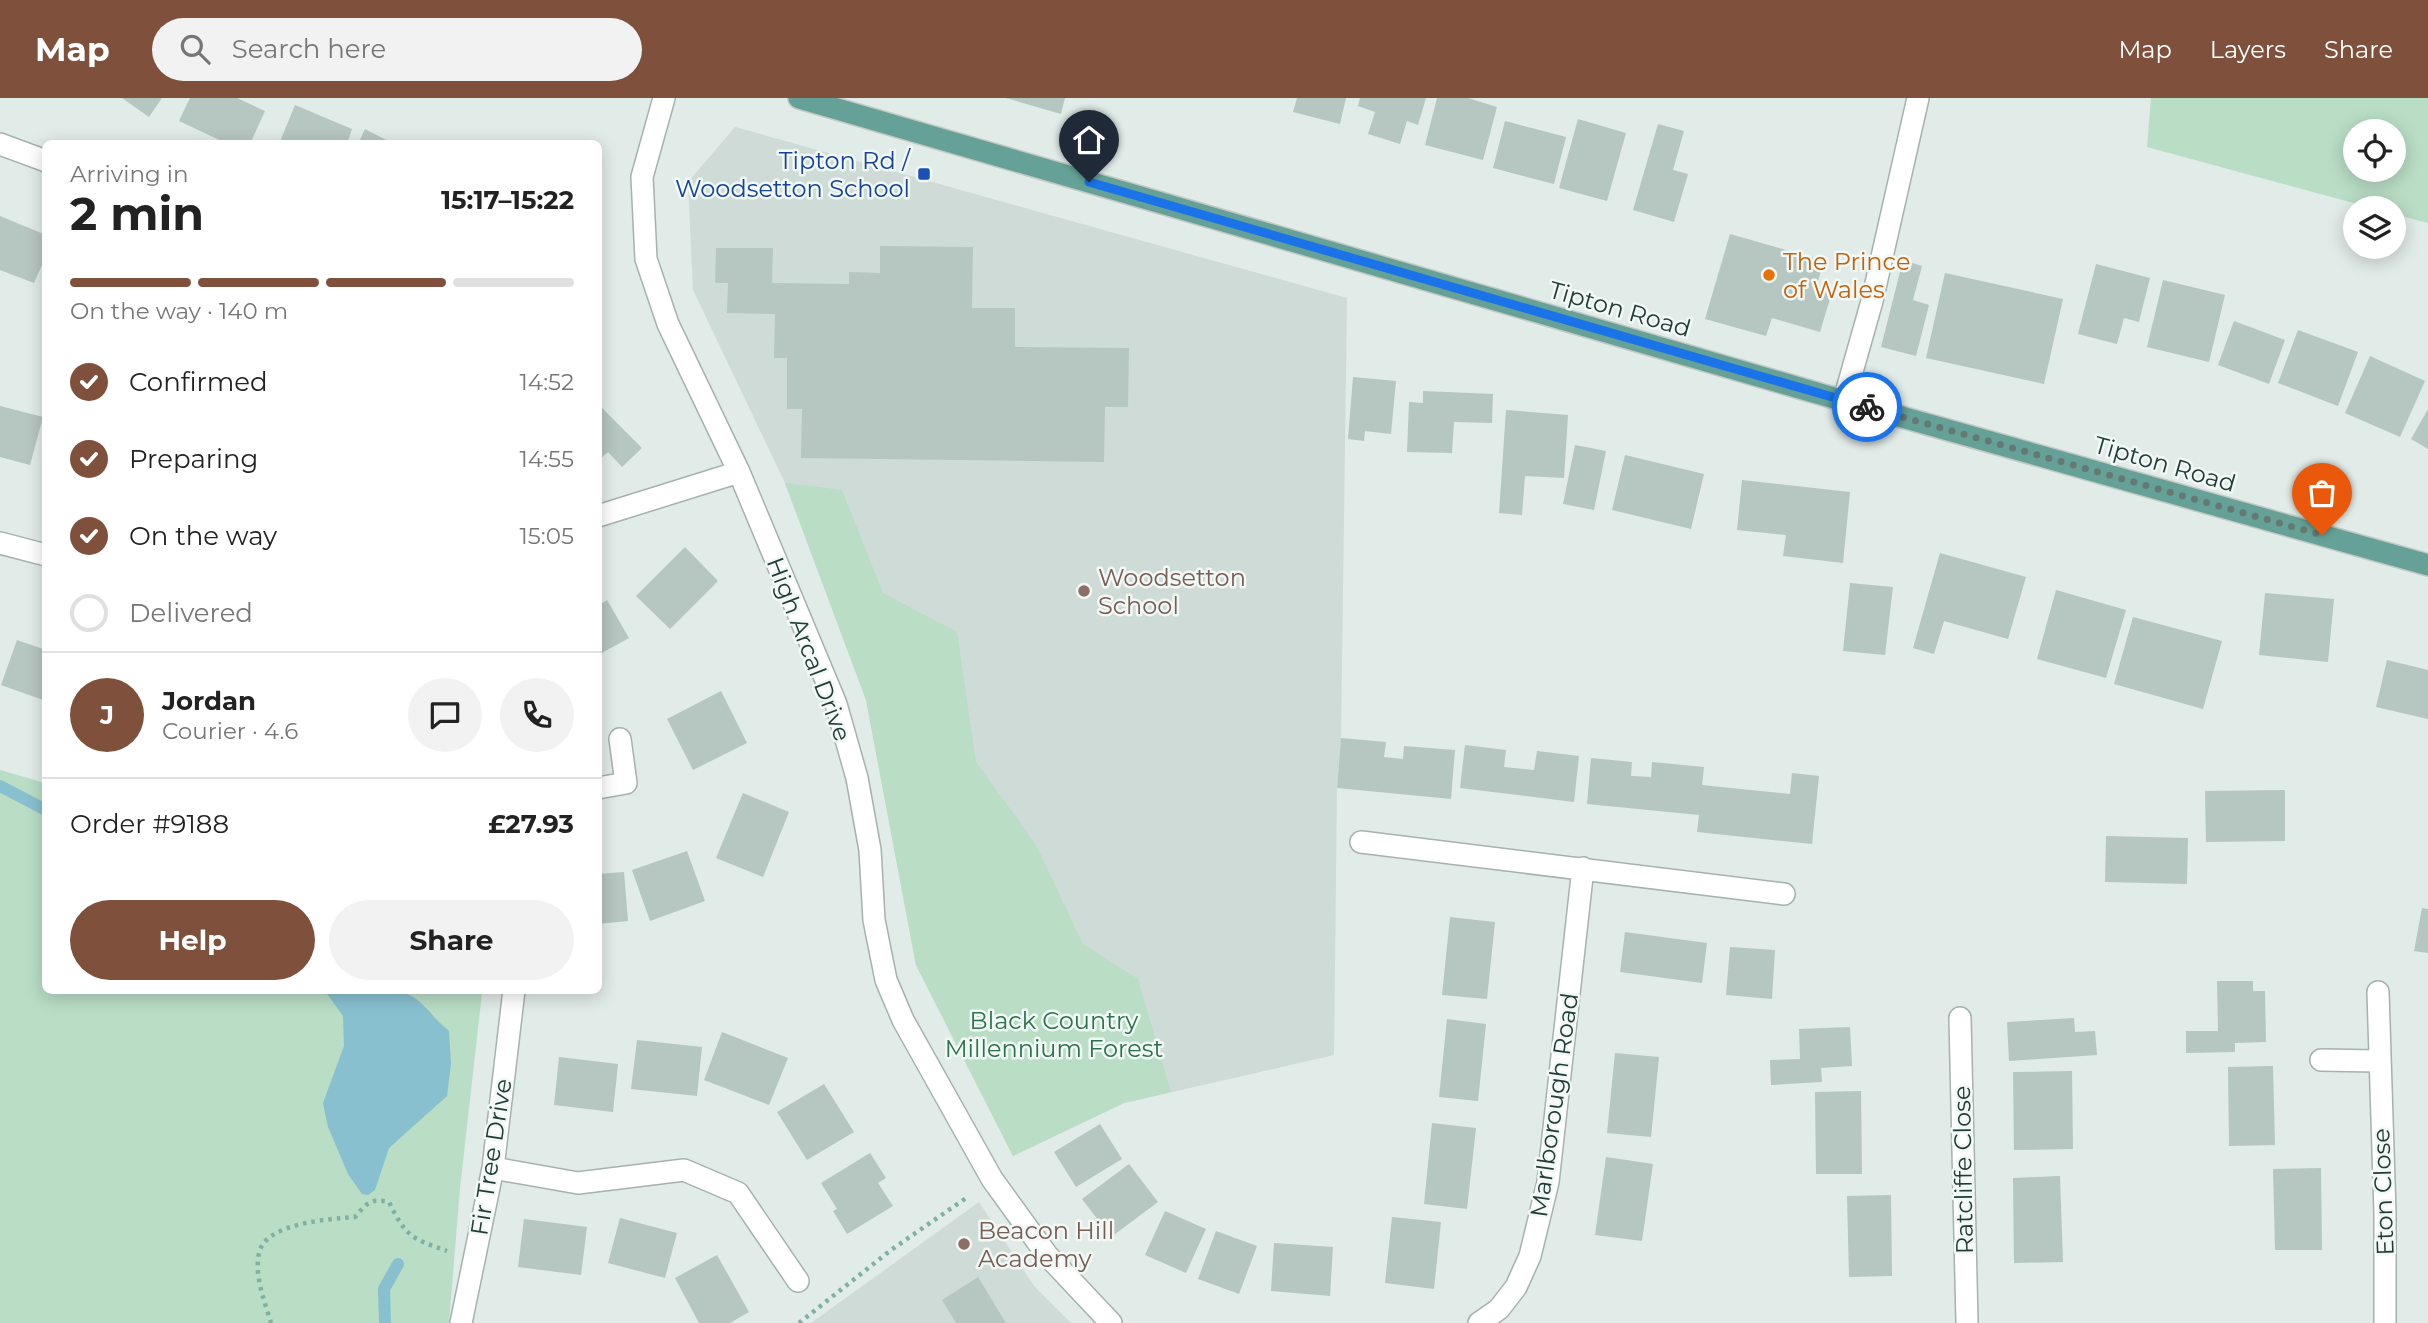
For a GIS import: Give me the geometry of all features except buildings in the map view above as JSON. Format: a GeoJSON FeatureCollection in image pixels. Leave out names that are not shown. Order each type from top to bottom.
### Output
{"type":"FeatureCollection","features":[{"type":"Feature","properties":{"kind":"main road","name":"Tipton Road"},"geometry":{"type":"LineString","coordinates":[[799,98],[1844,400],[2428,565]]}},
{"type":"Feature","properties":{"kind":"street","name":"High Arcal Drive"},"geometry":{"type":"LineString","coordinates":[[664,98],[642,177],[646,259],[668,324],[739,472],[836,704],[857,778],[868,838],[874,920],[886,980],[903,1020],[992,1179],[1047,1255],[1111,1323]]}},
{"type":"Feature","properties":{"kind":"street"},"geometry":{"type":"LineString","coordinates":[[1844,400],[1872,301],[1918,98]]}},
{"type":"Feature","properties":{"kind":"street"},"geometry":{"type":"LineString","coordinates":[[0,144],[42,160]]}},
{"type":"Feature","properties":{"kind":"street"},"geometry":{"type":"LineString","coordinates":[[602,515],[739,472]]}},
{"type":"Feature","properties":{"kind":"street"},"geometry":{"type":"LineString","coordinates":[[0,543],[42,554]]}},
{"type":"Feature","properties":{"kind":"street"},"geometry":{"type":"LineString","coordinates":[[602,787],[626,783],[620,739]]}},
{"type":"Feature","properties":{"kind":"street"},"geometry":{"type":"LineString","coordinates":[[1361,842],[1784,894]]}},
{"type":"Feature","properties":{"kind":"street","name":"Marlborough Road"},"geometry":{"type":"LineString","coordinates":[[1479,1323],[1499,1308],[1516,1287],[1530,1256],[1548,1182],[1583,868]]}},
{"type":"Feature","properties":{"kind":"street","name":"Eton Close"},"geometry":{"type":"LineString","coordinates":[[2378,992],[2378,1060],[2385,1213],[2385,1323]]}},
{"type":"Feature","properties":{"kind":"street","name":"Fir Tree Drive"},"geometry":{"type":"LineString","coordinates":[[461,1323],[493,1168],[514,994]]}},
{"type":"Feature","properties":{"kind":"street","name":"Ratcliffe Close"},"geometry":{"type":"LineString","coordinates":[[1959,1018],[1967,1323]]}},
{"type":"Feature","properties":{"kind":"street"},"geometry":{"type":"LineString","coordinates":[[2321,1060],[2378,1060]]}},
{"type":"Feature","properties":{"kind":"street"},"geometry":{"type":"LineString","coordinates":[[493,1168],[578,1183],[684,1170],[738,1194],[798,1281]]}},
{"type":"Feature","properties":{"kind":"path"},"geometry":{"type":"LineString","coordinates":[[799,1323],[891,1250],[992,1179]]}},
{"type":"Feature","properties":{"kind":"path"},"geometry":{"type":"LineString","coordinates":[[271,1323],[259,1279],[258,1255],[262,1243],[276,1231],[355,1216],[366,1204],[377,1199],[390,1202],[399,1222],[414,1239],[474,1261]]}},
{"type":"Feature","properties":{"kind":"shaded area","name":"Woodsetton School"},"geometry":{"type":"Polygon","coordinates":[[[735,127],[1347,298],[1334,1055],[1124,1103],[1013,1156],[916,965],[866,700],[785,483],[693,290],[688,182],[735,127]]]}},
{"type":"Feature","properties":{"kind":"shaded area","name":"Beacon Hill Academy"},"geometry":{"type":"Polygon","coordinates":[[[979,1202],[1034,1286],[1071,1323],[811,1323],[979,1202]]]}},
{"type":"Feature","properties":{"kind":"green space"},"geometry":{"type":"Polygon","coordinates":[[[2151,98],[2428,98],[2428,223],[2406,217],[2406,196],[2343,196],[2343,200],[2147,147],[2151,98]]]}},
{"type":"Feature","properties":{"kind":"green space","name":"Black Country Millennium Forest"},"geometry":{"type":"Polygon","coordinates":[[[785,483],[842,490],[883,593],[957,632],[976,762],[1035,843],[1083,944],[1138,979],[1171,1092],[1124,1103],[1013,1156],[916,965],[866,700],[785,483]]]}},
{"type":"Feature","properties":{"kind":"green space"},"geometry":{"type":"Polygon","coordinates":[[[0,770],[42,782],[42,994],[482,994],[460,1188],[449,1323],[0,1323],[0,770]]]}},
{"type":"Feature","properties":{"kind":"water"},"geometry":{"type":"Polygon","coordinates":[[[327,994],[406,994],[418,1000],[449,1031],[451,1064],[447,1096],[389,1148],[375,1190],[368,1195],[362,1194],[348,1174],[328,1127],[323,1103],[344,1046],[343,1016],[327,994]]]}},
{"type":"Feature","properties":{"kind":"waterway"},"geometry":{"type":"LineString","coordinates":[[0,786],[42,808]]}},
{"type":"Feature","properties":{"kind":"waterway"},"geometry":{"type":"LineString","coordinates":[[385,1323],[384,1289],[398,1264]]}},
{"type":"Feature","properties":{"kind":"way so far"},"geometry":{"type":"LineString","coordinates":[[1867,407],[2322,535]]}},
{"type":"Feature","properties":{"kind":"place","name":"Tipton Rd / Woodsetton School"},"geometry":{"type":"Point","coordinates":[924,174]}},
{"type":"Feature","properties":{"kind":"place","name":"The Prince of Wales"},"geometry":{"type":"Point","coordinates":[1769,275]}},
{"type":"Feature","properties":{"kind":"place","name":"Woodsetton School"},"geometry":{"type":"Point","coordinates":[1084,591]}},
{"type":"Feature","properties":{"kind":"place","name":"Beacon Hill Academy"},"geometry":{"type":"Point","coordinates":[964,1244]}},
{"type":"Feature","properties":{"kind":"route"},"geometry":{"type":"LineString","coordinates":[[1089,182],[1867,407]]}}]}
